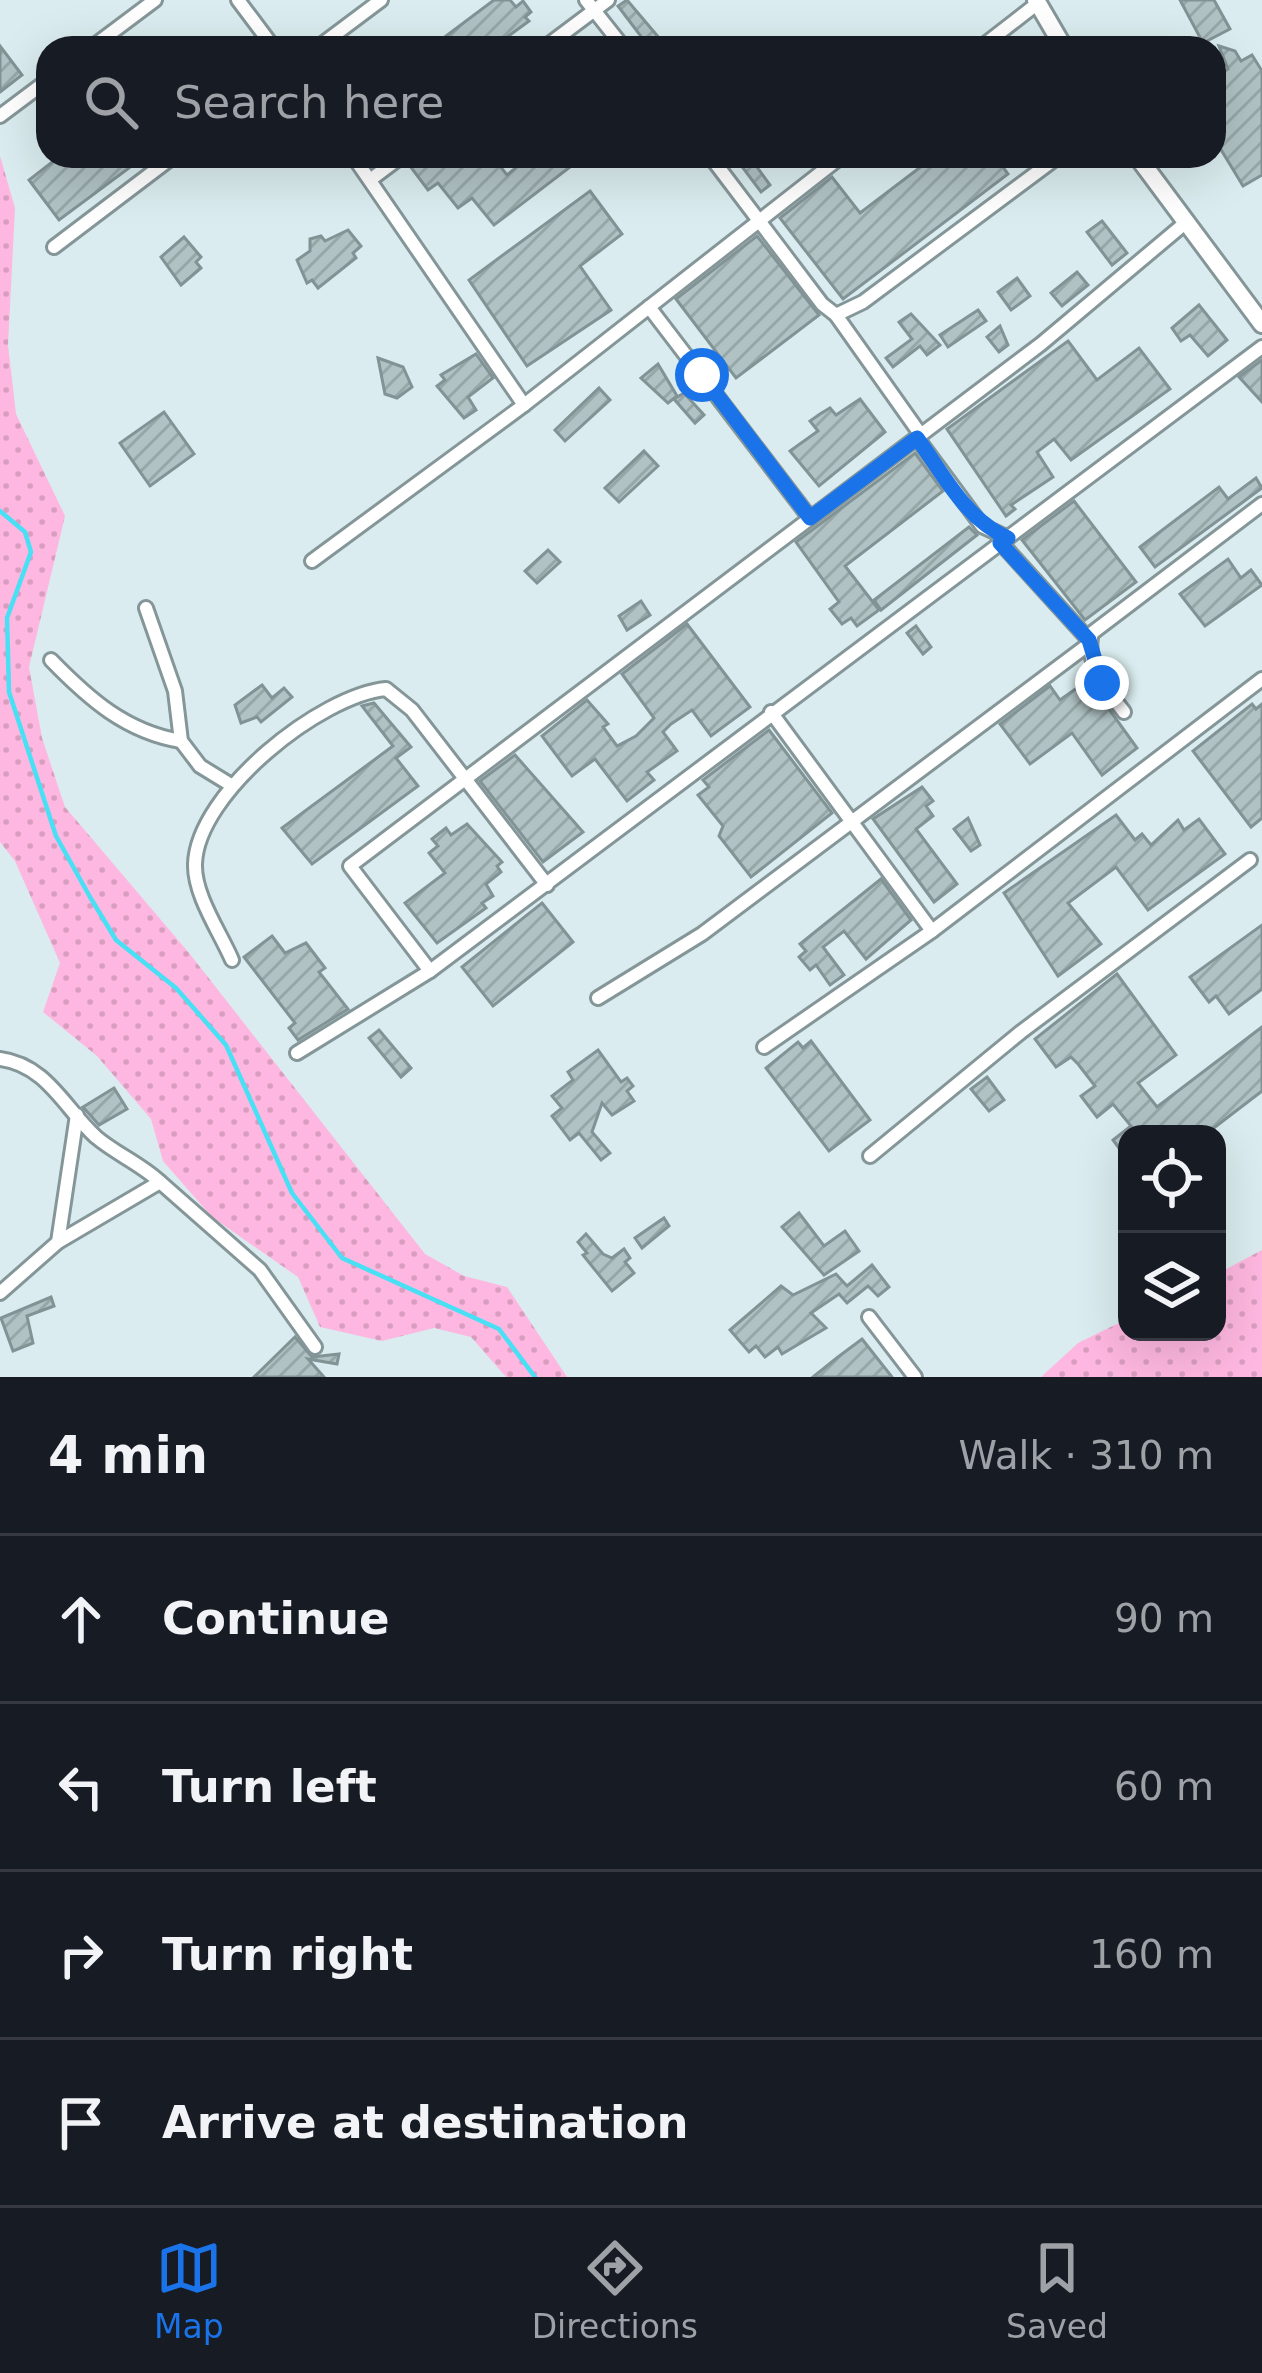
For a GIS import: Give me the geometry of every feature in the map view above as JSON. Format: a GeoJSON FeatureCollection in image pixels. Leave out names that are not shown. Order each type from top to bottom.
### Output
{"type":"FeatureCollection","features":[{"type":"Feature","properties":{"kind":"main road"},"geometry":{"type":"LineString","coordinates":[[1037,1],[1057,36]]}},
{"type":"Feature","properties":{"kind":"main road"},"geometry":{"type":"LineString","coordinates":[[1145,168],[1262,324]]}},
{"type":"Feature","properties":{"kind":"street"},"geometry":{"type":"LineString","coordinates":[[107,36],[155,0]]}},
{"type":"Feature","properties":{"kind":"street"},"geometry":{"type":"LineString","coordinates":[[238,0],[265,36]]}},
{"type":"Feature","properties":{"kind":"street"},"geometry":{"type":"LineString","coordinates":[[333,36],[382,0]]}},
{"type":"Feature","properties":{"kind":"street"},"geometry":{"type":"LineString","coordinates":[[557,36],[589,5],[608,0]]}},
{"type":"Feature","properties":{"kind":"street"},"geometry":{"type":"LineString","coordinates":[[995,36],[1037,1]]}},
{"type":"Feature","properties":{"kind":"street"},"geometry":{"type":"LineString","coordinates":[[589,5],[614,36]]}},
{"type":"Feature","properties":{"kind":"street"},"geometry":{"type":"LineString","coordinates":[[0,116],[36,89]]}},
{"type":"Feature","properties":{"kind":"street"},"geometry":{"type":"LineString","coordinates":[[54,247],[158,168]]}},
{"type":"Feature","properties":{"kind":"street"},"geometry":{"type":"LineString","coordinates":[[362,168],[524,405]]}},
{"type":"Feature","properties":{"kind":"street"},"geometry":{"type":"LineString","coordinates":[[370,180],[386,168]]}},
{"type":"Feature","properties":{"kind":"street"},"geometry":{"type":"LineString","coordinates":[[720,168],[822,304],[836,315],[969,511],[1004,540],[1089,642],[1102,683],[1124,712]]}},
{"type":"Feature","properties":{"kind":"street"},"geometry":{"type":"LineString","coordinates":[[312,561],[524,405],[827,168]]}},
{"type":"Feature","properties":{"kind":"street"},"geometry":{"type":"LineString","coordinates":[[836,315],[863,302],[1043,168]]}},
{"type":"Feature","properties":{"kind":"street"},"geometry":{"type":"LineString","coordinates":[[430,971],[350,866],[1041,344],[1184,224]]}},
{"type":"Feature","properties":{"kind":"street"},"geometry":{"type":"LineString","coordinates":[[649,307],[810,518]]}},
{"type":"Feature","properties":{"kind":"street"},"geometry":{"type":"LineString","coordinates":[[297,1053],[430,971],[1262,347]]}},
{"type":"Feature","properties":{"kind":"street"},"geometry":{"type":"LineString","coordinates":[[598,998],[702,934],[1089,642],[1106,619],[1262,504]]}},
{"type":"Feature","properties":{"kind":"street"},"geometry":{"type":"LineString","coordinates":[[146,608],[175,691],[181,741],[200,766],[231,785]]}},
{"type":"Feature","properties":{"kind":"street"},"geometry":{"type":"LineString","coordinates":[[51,660],[82,691],[132,728],[181,741]]}},
{"type":"Feature","properties":{"kind":"street"},"geometry":{"type":"LineString","coordinates":[[764,1047],[932,931],[1262,679]]}},
{"type":"Feature","properties":{"kind":"street"},"geometry":{"type":"LineString","coordinates":[[232,960],[198,885],[195,863],[231,785],[269,750],[357,692],[386,689],[412,710],[548,885]]}},
{"type":"Feature","properties":{"kind":"street"},"geometry":{"type":"LineString","coordinates":[[771,712],[932,931]]}},
{"type":"Feature","properties":{"kind":"street"},"geometry":{"type":"LineString","coordinates":[[870,1156],[1022,1032],[1250,860]]}},
{"type":"Feature","properties":{"kind":"street"},"geometry":{"type":"LineString","coordinates":[[0,1059],[35,1073],[98,1139],[160,1182],[260,1270],[315,1347]]}},
{"type":"Feature","properties":{"kind":"street"},"geometry":{"type":"LineString","coordinates":[[58,1243],[77,1115]]}},
{"type":"Feature","properties":{"kind":"street"},"geometry":{"type":"LineString","coordinates":[[0,1293],[58,1243],[160,1182]]}},
{"type":"Feature","properties":{"kind":"street"},"geometry":{"type":"LineString","coordinates":[[869,1316],[915,1377]]}},
{"type":"Feature","properties":{"kind":"shaded area"},"geometry":{"type":"Polygon","coordinates":[[[0,156],[15,208],[8,345],[16,414],[65,516],[29,667],[42,738],[65,807],[189,953],[425,1254],[464,1276],[507,1287],[567,1377],[506,1377],[471,1337],[434,1328],[382,1341],[320,1327],[298,1277],[212,1217],[163,1161],[151,1119],[97,1056],[43,1012],[60,963],[15,861],[0,842],[0,156]]]}},
{"type":"Feature","properties":{"kind":"shaded area"},"geometry":{"type":"Polygon","coordinates":[[[1262,1250],[1262,1377],[1041,1377],[1078,1343],[1118,1323],[1118,1341],[1226,1341],[1226,1269],[1262,1250]]]}},
{"type":"Feature","properties":{"kind":"building"},"geometry":{"type":"Polygon","coordinates":[[[494,0],[510,0],[516,7],[523,1],[531,12],[525,17],[529,21],[508,36],[446,36],[494,0]]]}},
{"type":"Feature","properties":{"kind":"building"},"geometry":{"type":"Polygon","coordinates":[[[627,0],[657,36],[641,36],[618,6],[627,0]]]}},
{"type":"Feature","properties":{"kind":"building"},"geometry":{"type":"Polygon","coordinates":[[[1180,0],[1214,0],[1230,29],[1216,36],[1199,36],[1180,0]]]}},
{"type":"Feature","properties":{"kind":"building"},"geometry":{"type":"Polygon","coordinates":[[[0,46],[22,75],[0,92],[0,46]]]}},
{"type":"Feature","properties":{"kind":"building"},"geometry":{"type":"Polygon","coordinates":[[[1226,48],[1235,51],[1241,61],[1252,55],[1262,71],[1262,175],[1243,186],[1226,158],[1226,48]]]}},
{"type":"Feature","properties":{"kind":"building"},"geometry":{"type":"Polygon","coordinates":[[[44,168],[129,168],[59,220],[29,180],[44,168]]]}},
{"type":"Feature","properties":{"kind":"building"},"geometry":{"type":"Polygon","coordinates":[[[412,168],[501,168],[507,175],[516,168],[569,168],[494,225],[472,198],[458,208],[438,183],[428,190],[412,168]]]}},
{"type":"Feature","properties":{"kind":"building"},"geometry":{"type":"Polygon","coordinates":[[[743,168],[758,168],[770,185],[761,192],[743,168]]]}},
{"type":"Feature","properties":{"kind":"building"},"geometry":{"type":"Polygon","coordinates":[[[919,168],[1004,168],[1008,174],[843,299],[780,218],[832,177],[860,213],[919,168]]]}},
{"type":"Feature","properties":{"kind":"building"},"geometry":{"type":"Polygon","coordinates":[[[590,191],[622,234],[580,266],[611,310],[527,366],[469,280],[590,191]]]}},
{"type":"Feature","properties":{"kind":"building"},"geometry":{"type":"Polygon","coordinates":[[[1102,221],[1127,253],[1112,265],[1087,232],[1102,221]]]}},
{"type":"Feature","properties":{"kind":"building"},"geometry":{"type":"Polygon","coordinates":[[[348,230],[361,246],[353,253],[356,258],[318,288],[312,280],[307,283],[297,260],[310,251],[310,239],[321,236],[325,241],[348,230]]]}},
{"type":"Feature","properties":{"kind":"building"},"geometry":{"type":"Polygon","coordinates":[[[757,236],[819,315],[736,378],[676,299],[757,236]]]}},
{"type":"Feature","properties":{"kind":"building"},"geometry":{"type":"Polygon","coordinates":[[[184,237],[201,257],[196,262],[201,268],[181,285],[161,257],[184,237]]]}},
{"type":"Feature","properties":{"kind":"building"},"geometry":{"type":"Polygon","coordinates":[[[1077,272],[1088,285],[1062,306],[1051,293],[1077,272]]]}},
{"type":"Feature","properties":{"kind":"building"},"geometry":{"type":"Polygon","coordinates":[[[1017,278],[1030,296],[1011,310],[998,292],[1017,278]]]}},
{"type":"Feature","properties":{"kind":"building"},"geometry":{"type":"Polygon","coordinates":[[[1199,305],[1227,340],[1208,356],[1190,335],[1181,341],[1172,328],[1199,305]]]}},
{"type":"Feature","properties":{"kind":"building"},"geometry":{"type":"Polygon","coordinates":[[[978,310],[986,321],[948,347],[940,335],[978,310]]]}},
{"type":"Feature","properties":{"kind":"building"},"geometry":{"type":"Polygon","coordinates":[[[911,314],[940,345],[927,355],[920,346],[893,367],[886,358],[912,339],[899,322],[911,314]]]}},
{"type":"Feature","properties":{"kind":"building"},"geometry":{"type":"Polygon","coordinates":[[[1000,326],[1008,345],[999,352],[987,337],[1000,326]]]}},
{"type":"Feature","properties":{"kind":"building"},"geometry":{"type":"Polygon","coordinates":[[[1068,341],[1097,380],[1139,348],[1170,389],[1071,460],[1054,439],[1037,452],[1053,477],[1011,505],[1015,509],[1006,516],[947,429],[1068,341]]]}},
{"type":"Feature","properties":{"kind":"building"},"geometry":{"type":"Polygon","coordinates":[[[476,354],[493,378],[468,397],[476,410],[464,418],[437,386],[445,380],[441,375],[476,354]]]}},
{"type":"Feature","properties":{"kind":"building"},"geometry":{"type":"Polygon","coordinates":[[[378,358],[403,367],[412,387],[397,398],[385,394],[378,358]]]}},
{"type":"Feature","properties":{"kind":"building"},"geometry":{"type":"Polygon","coordinates":[[[1262,360],[1262,402],[1239,377],[1262,360]]]}},
{"type":"Feature","properties":{"kind":"building"},"geometry":{"type":"Polygon","coordinates":[[[658,364],[677,396],[668,403],[641,378],[658,364]]]}},
{"type":"Feature","properties":{"kind":"building"},"geometry":{"type":"Polygon","coordinates":[[[599,388],[610,400],[565,441],[555,430],[599,388]]]}},
{"type":"Feature","properties":{"kind":"building"},"geometry":{"type":"Polygon","coordinates":[[[684,393],[704,415],[695,423],[674,399],[684,393]]]}},
{"type":"Feature","properties":{"kind":"building"},"geometry":{"type":"Polygon","coordinates":[[[860,399],[885,432],[819,486],[790,451],[818,431],[810,421],[830,408],[836,415],[860,399]]]}},
{"type":"Feature","properties":{"kind":"building"},"geometry":{"type":"Polygon","coordinates":[[[164,412],[194,454],[150,486],[120,443],[164,412]]]}},
{"type":"Feature","properties":{"kind":"building"},"geometry":{"type":"Polygon","coordinates":[[[644,451],[658,466],[619,502],[605,488],[644,451]]]}},
{"type":"Feature","properties":{"kind":"building"},"geometry":{"type":"Polygon","coordinates":[[[915,453],[943,491],[845,566],[879,610],[857,626],[851,618],[842,624],[830,609],[839,602],[796,542],[915,453]]]}},
{"type":"Feature","properties":{"kind":"building"},"geometry":{"type":"Polygon","coordinates":[[[1256,478],[1262,488],[1155,567],[1140,547],[1219,487],[1228,499],[1256,478]]]}},
{"type":"Feature","properties":{"kind":"building"},"geometry":{"type":"Polygon","coordinates":[[[1074,501],[1136,582],[1085,620],[1022,540],[1074,501]]]}},
{"type":"Feature","properties":{"kind":"building"},"geometry":{"type":"Polygon","coordinates":[[[969,527],[977,535],[881,610],[874,600],[969,527]]]}},
{"type":"Feature","properties":{"kind":"building"},"geometry":{"type":"Polygon","coordinates":[[[548,550],[560,562],[537,583],[525,571],[548,550]]]}},
{"type":"Feature","properties":{"kind":"building"},"geometry":{"type":"Polygon","coordinates":[[[1228,559],[1241,578],[1251,570],[1262,585],[1205,626],[1180,594],[1228,559]]]}},
{"type":"Feature","properties":{"kind":"building"},"geometry":{"type":"Polygon","coordinates":[[[641,601],[650,615],[627,630],[619,616],[641,601]]]}},
{"type":"Feature","properties":{"kind":"building"},"geometry":{"type":"Polygon","coordinates":[[[687,624],[750,707],[711,736],[692,710],[671,724],[663,732],[677,751],[647,772],[654,780],[627,801],[595,759],[572,776],[542,736],[587,700],[608,724],[603,727],[617,746],[636,736],[654,718],[622,674],[687,624]]]}},
{"type":"Feature","properties":{"kind":"building"},"geometry":{"type":"Polygon","coordinates":[[[916,626],[931,647],[923,654],[907,633],[916,626]]]}},
{"type":"Feature","properties":{"kind":"building"},"geometry":{"type":"Polygon","coordinates":[[[1088,680],[1137,748],[1102,775],[1072,733],[1030,764],[1000,724],[1050,686],[1060,700],[1088,680]]]}},
{"type":"Feature","properties":{"kind":"building"},"geometry":{"type":"Polygon","coordinates":[[[262,685],[272,698],[284,688],[292,697],[261,722],[257,717],[241,723],[235,705],[262,685]]]}},
{"type":"Feature","properties":{"kind":"building"},"geometry":{"type":"Polygon","coordinates":[[[374,703],[411,747],[396,758],[418,786],[312,864],[282,828],[393,746],[362,706],[374,703]]]}},
{"type":"Feature","properties":{"kind":"building"},"geometry":{"type":"Polygon","coordinates":[[[1252,704],[1256,709],[1262,704],[1262,818],[1251,827],[1193,751],[1252,704]]]}},
{"type":"Feature","properties":{"kind":"building"},"geometry":{"type":"Polygon","coordinates":[[[769,730],[832,813],[751,877],[719,836],[723,826],[698,795],[709,787],[703,780],[769,730]]]}},
{"type":"Feature","properties":{"kind":"building"},"geometry":{"type":"Polygon","coordinates":[[[515,755],[583,832],[543,862],[480,781],[515,755]]]}},
{"type":"Feature","properties":{"kind":"building"},"geometry":{"type":"Polygon","coordinates":[[[922,787],[933,801],[926,806],[933,816],[916,829],[957,884],[934,902],[873,819],[922,787]]]}},
{"type":"Feature","properties":{"kind":"building"},"geometry":{"type":"Polygon","coordinates":[[[1116,815],[1135,840],[1142,834],[1151,845],[1178,820],[1184,830],[1199,819],[1225,854],[1148,910],[1116,867],[1068,903],[1101,944],[1058,976],[1004,893],[1116,815]]]}},
{"type":"Feature","properties":{"kind":"building"},"geometry":{"type":"Polygon","coordinates":[[[968,818],[980,845],[971,851],[954,829],[968,818]]]}},
{"type":"Feature","properties":{"kind":"building"},"geometry":{"type":"Polygon","coordinates":[[[467,824],[502,862],[497,866],[501,872],[486,884],[493,896],[482,903],[486,908],[437,943],[405,903],[445,873],[429,853],[438,846],[432,839],[446,828],[451,835],[467,824]]]}},
{"type":"Feature","properties":{"kind":"building"},"geometry":{"type":"Polygon","coordinates":[[[881,879],[911,920],[866,959],[844,931],[823,947],[844,975],[830,985],[816,965],[810,970],[799,957],[806,951],[800,944],[881,879]]]}},
{"type":"Feature","properties":{"kind":"building"},"geometry":{"type":"Polygon","coordinates":[[[542,903],[573,942],[493,1006],[462,967],[542,903]]]}},
{"type":"Feature","properties":{"kind":"building"},"geometry":{"type":"Polygon","coordinates":[[[1262,925],[1262,989],[1229,1014],[1216,996],[1209,1002],[1190,977],[1262,925]]]}},
{"type":"Feature","properties":{"kind":"building"},"geometry":{"type":"Polygon","coordinates":[[[272,936],[285,953],[306,943],[325,968],[319,972],[348,1009],[298,1040],[289,1028],[295,1023],[244,957],[272,936]]]}},
{"type":"Feature","properties":{"kind":"building"},"geometry":{"type":"Polygon","coordinates":[[[1117,974],[1176,1055],[1138,1083],[1157,1107],[1262,1027],[1262,1091],[1218,1125],[1130,1125],[1113,1104],[1097,1117],[1081,1096],[1095,1086],[1078,1064],[1071,1057],[1056,1067],[1035,1039],[1117,974]]]}},
{"type":"Feature","properties":{"kind":"building"},"geometry":{"type":"Polygon","coordinates":[[[379,1030],[411,1068],[401,1077],[369,1038],[379,1030]]]}},
{"type":"Feature","properties":{"kind":"building"},"geometry":{"type":"Polygon","coordinates":[[[811,1041],[870,1120],[829,1151],[766,1068],[798,1042],[803,1048],[811,1041]]]}},
{"type":"Feature","properties":{"kind":"building"},"geometry":{"type":"Polygon","coordinates":[[[598,1050],[621,1082],[627,1078],[633,1086],[627,1091],[634,1101],[612,1115],[602,1103],[592,1132],[610,1153],[601,1160],[579,1133],[570,1140],[552,1116],[562,1108],[552,1096],[573,1080],[568,1072],[598,1050]]]}},
{"type":"Feature","properties":{"kind":"building"},"geometry":{"type":"Polygon","coordinates":[[[987,1077],[1004,1100],[989,1111],[971,1089],[987,1077]]]}},
{"type":"Feature","properties":{"kind":"building"},"geometry":{"type":"Polygon","coordinates":[[[114,1088],[127,1109],[99,1125],[83,1107],[114,1088]]]}},
{"type":"Feature","properties":{"kind":"building"},"geometry":{"type":"Polygon","coordinates":[[[799,1213],[824,1246],[845,1231],[859,1251],[824,1275],[782,1227],[799,1213]]]}},
{"type":"Feature","properties":{"kind":"building"},"geometry":{"type":"Polygon","coordinates":[[[664,1218],[669,1226],[642,1248],[635,1238],[664,1218]]]}},
{"type":"Feature","properties":{"kind":"building"},"geometry":{"type":"Polygon","coordinates":[[[586,1234],[603,1254],[612,1258],[624,1249],[630,1258],[625,1262],[634,1273],[612,1291],[583,1255],[587,1253],[578,1242],[586,1234]]]}},
{"type":"Feature","properties":{"kind":"building"},"geometry":{"type":"Polygon","coordinates":[[[872,1265],[889,1287],[878,1296],[868,1286],[847,1303],[839,1294],[811,1313],[826,1328],[782,1354],[778,1347],[765,1357],[756,1346],[749,1352],[730,1330],[781,1286],[793,1295],[836,1274],[847,1286],[872,1265]]]}},
{"type":"Feature","properties":{"kind":"building"},"geometry":{"type":"Polygon","coordinates":[[[51,1297],[54,1306],[27,1316],[33,1343],[13,1351],[1,1318],[51,1297]]]}},
{"type":"Feature","properties":{"kind":"building"},"geometry":{"type":"Polygon","coordinates":[[[295,1337],[312,1357],[339,1354],[337,1364],[308,1359],[324,1377],[254,1377],[295,1337]]]}},
{"type":"Feature","properties":{"kind":"building"},"geometry":{"type":"Polygon","coordinates":[[[862,1339],[892,1377],[813,1377],[838,1357],[862,1339]]]}},
{"type":"Feature","properties":{"kind":"waterway"},"geometry":{"type":"LineString","coordinates":[[0,511],[25,532],[31,552],[7,618],[9,692],[56,836],[116,940],[176,988],[226,1045],[292,1193],[342,1258],[499,1329],[535,1377]]}},
{"type":"Feature","properties":{"kind":"route"},"geometry":{"type":"LineString","coordinates":[[702,375],[810,518],[917,438],[969,511],[982,526],[1008,538],[1000,543],[1089,640],[1102,683]]}}]}
